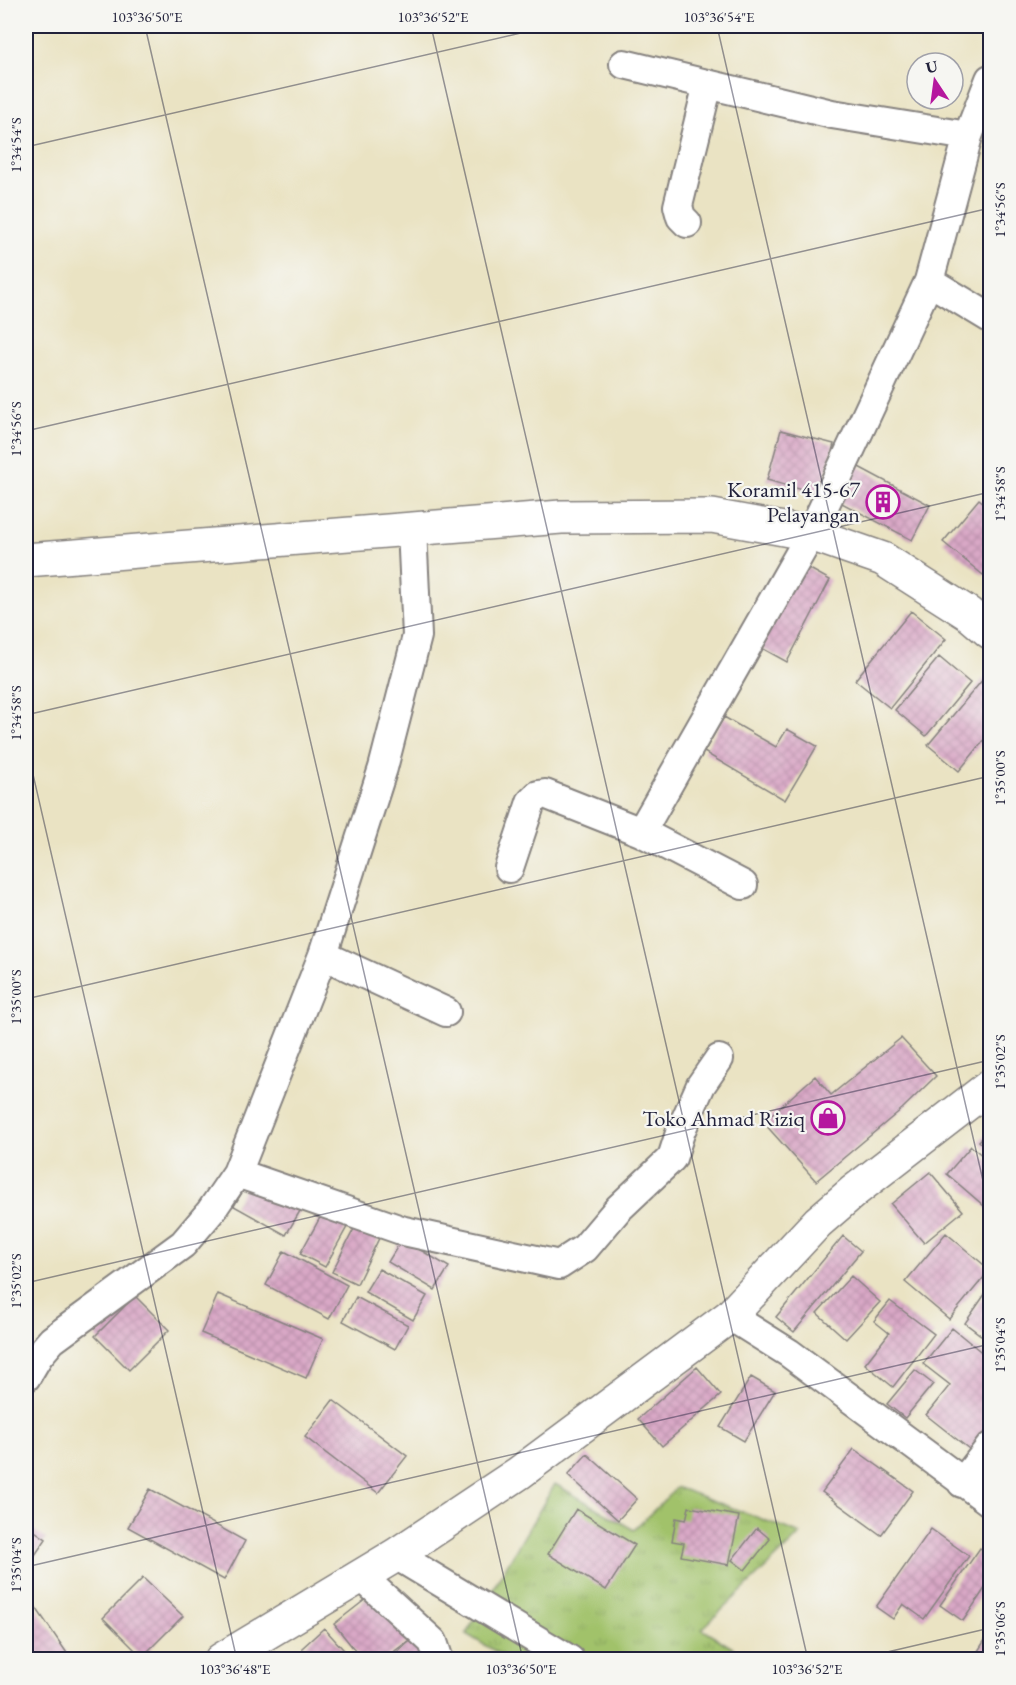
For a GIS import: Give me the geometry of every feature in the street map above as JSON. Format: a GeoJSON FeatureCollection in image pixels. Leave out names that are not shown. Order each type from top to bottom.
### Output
{"type":"FeatureCollection","features":[{"type":"Feature","properties":{"kind":"main road"},"geometry":{"type":"LineString","coordinates":[[26,560],[561,517],[712,516],[811,534],[883,559],[969,614],[990,632]]}},
{"type":"Feature","properties":{"kind":"main road"},"geometry":{"type":"LineString","coordinates":[[221,1659],[396,1555],[519,1473],[730,1316],[818,1222],[854,1191],[988,1092]]}},
{"type":"Feature","properties":{"kind":"street"},"geometry":{"type":"LineString","coordinates":[[624,63],[832,114],[968,136]]}},
{"type":"Feature","properties":{"kind":"street"},"geometry":{"type":"LineString","coordinates":[[641,832],[811,534],[929,281],[968,136],[990,79]]}},
{"type":"Feature","properties":{"kind":"street"},"geometry":{"type":"LineString","coordinates":[[687,223],[681,217],[678,206],[708,84]]}},
{"type":"Feature","properties":{"kind":"street"},"geometry":{"type":"LineString","coordinates":[[929,281],[990,318]]}},
{"type":"Feature","properties":{"kind":"street"},"geometry":{"type":"LineString","coordinates":[[26,1377],[39,1355],[52,1340],[183,1244],[211,1211],[237,1173],[322,955],[383,768],[417,636],[412,528]]}},
{"type":"Feature","properties":{"kind":"street"},"geometry":{"type":"LineString","coordinates":[[509,868],[531,802],[538,795],[545,794],[641,832],[743,885]]}},
{"type":"Feature","properties":{"kind":"street"},"geometry":{"type":"LineString","coordinates":[[322,955],[446,1012]]}},
{"type":"Feature","properties":{"kind":"street"},"geometry":{"type":"LineString","coordinates":[[237,1173],[404,1231],[559,1265],[585,1248],[618,1209],[672,1158],[681,1130],[701,1085],[719,1059]]}},
{"type":"Feature","properties":{"kind":"street"},"geometry":{"type":"LineString","coordinates":[[730,1316],[789,1353],[990,1502]]}},
{"type":"Feature","properties":{"kind":"street"},"geometry":{"type":"LineString","coordinates":[[962,1483],[990,1447]]}},
{"type":"Feature","properties":{"kind":"street"},"geometry":{"type":"LineString","coordinates":[[396,1555],[570,1659]]}},
{"type":"Feature","properties":{"kind":"street"},"geometry":{"type":"LineString","coordinates":[[361,1576],[433,1642],[440,1659]]}},
{"type":"Feature","properties":{"kind":"green space"},"geometry":{"type":"Polygon","coordinates":[[[555,1484],[634,1530],[677,1487],[801,1534],[702,1629],[750,1659],[508,1659],[466,1634],[555,1484]]]}},
{"type":"Feature","properties":{"kind":"building"},"geometry":{"type":"Polygon","coordinates":[[[781,430],[834,444],[820,495],[767,480],[781,430]]]}},
{"type":"Feature","properties":{"kind":"building","name":"Koramil 415-67 Pelayangan"},"geometry":{"type":"Polygon","coordinates":[[[855,465],[930,505],[912,540],[836,500],[855,465]]]}},
{"type":"Feature","properties":{"kind":"building"},"geometry":{"type":"Polygon","coordinates":[[[979,499],[990,508],[990,566],[983,575],[943,542],[979,499]]]}},
{"type":"Feature","properties":{"kind":"building"},"geometry":{"type":"Polygon","coordinates":[[[801,564],[830,580],[787,662],[758,646],[801,564]]]}},
{"type":"Feature","properties":{"kind":"building"},"geometry":{"type":"Polygon","coordinates":[[[911,611],[946,639],[890,708],[855,680],[911,611]]]}},
{"type":"Feature","properties":{"kind":"building"},"geometry":{"type":"Polygon","coordinates":[[[939,657],[970,683],[926,736],[895,710],[939,657]]]}},
{"type":"Feature","properties":{"kind":"building"},"geometry":{"type":"Polygon","coordinates":[[[984,678],[990,684],[990,733],[959,771],[928,745],[984,678]]]}},
{"type":"Feature","properties":{"kind":"building"},"geometry":{"type":"Polygon","coordinates":[[[724,717],[776,747],[787,729],[817,746],[785,800],[704,752],[724,717]]]}},
{"type":"Feature","properties":{"kind":"building"},"geometry":{"type":"Polygon","coordinates":[[[901,1038],[936,1076],[902,1109],[816,1181],[763,1122],[815,1076],[831,1095],[901,1038]]]}},
{"type":"Feature","properties":{"kind":"building"},"geometry":{"type":"Polygon","coordinates":[[[990,1130],[990,1153],[979,1141],[990,1130]]]}},
{"type":"Feature","properties":{"kind":"building"},"geometry":{"type":"Polygon","coordinates":[[[971,1146],[990,1162],[990,1211],[947,1174],[971,1146]]]}},
{"type":"Feature","properties":{"kind":"building"},"geometry":{"type":"Polygon","coordinates":[[[930,1172],[963,1211],[924,1243],[891,1204],[930,1172]]]}},
{"type":"Feature","properties":{"kind":"building"},"geometry":{"type":"Polygon","coordinates":[[[248,1182],[300,1211],[286,1235],[234,1206],[248,1182]]]}},
{"type":"Feature","properties":{"kind":"building"},"geometry":{"type":"Polygon","coordinates":[[[322,1214],[347,1227],[325,1267],[300,1254],[322,1214]]]}},
{"type":"Feature","properties":{"kind":"building"},"geometry":{"type":"Polygon","coordinates":[[[357,1223],[381,1234],[357,1284],[332,1272],[357,1223]]]}},
{"type":"Feature","properties":{"kind":"building"},"geometry":{"type":"Polygon","coordinates":[[[946,1233],[990,1270],[949,1319],[905,1282],[946,1233]]]}},
{"type":"Feature","properties":{"kind":"building"},"geometry":{"type":"Polygon","coordinates":[[[843,1236],[861,1251],[794,1332],[776,1317],[843,1236]]]}},
{"type":"Feature","properties":{"kind":"building"},"geometry":{"type":"Polygon","coordinates":[[[402,1239],[449,1267],[435,1290],[388,1262],[402,1239]]]}},
{"type":"Feature","properties":{"kind":"building"},"geometry":{"type":"Polygon","coordinates":[[[284,1251],[347,1285],[329,1319],[266,1285],[284,1251]]]}},
{"type":"Feature","properties":{"kind":"building"},"geometry":{"type":"Polygon","coordinates":[[[379,1269],[427,1296],[413,1320],[365,1292],[379,1269]]]}},
{"type":"Feature","properties":{"kind":"building"},"geometry":{"type":"Polygon","coordinates":[[[851,1276],[880,1302],[846,1339],[817,1313],[851,1276]]]}},
{"type":"Feature","properties":{"kind":"building"},"geometry":{"type":"Polygon","coordinates":[[[990,1287],[990,1342],[965,1323],[990,1287]]]}},
{"type":"Feature","properties":{"kind":"building"},"geometry":{"type":"Polygon","coordinates":[[[218,1294],[323,1339],[306,1378],[201,1333],[218,1294]]]}},
{"type":"Feature","properties":{"kind":"building"},"geometry":{"type":"Polygon","coordinates":[[[135,1296],[169,1330],[129,1370],[95,1336],[135,1296]]]}},
{"type":"Feature","properties":{"kind":"building"},"geometry":{"type":"Polygon","coordinates":[[[356,1297],[408,1325],[395,1349],[343,1321],[356,1297]]]}},
{"type":"Feature","properties":{"kind":"building"},"geometry":{"type":"Polygon","coordinates":[[[890,1301],[934,1334],[893,1387],[865,1364],[889,1333],[874,1321],[890,1301]]]}},
{"type":"Feature","properties":{"kind":"building"},"geometry":{"type":"Polygon","coordinates":[[[952,1328],[990,1359],[990,1440],[978,1456],[926,1415],[950,1385],[923,1364],[952,1328]]]}},
{"type":"Feature","properties":{"kind":"building"},"geometry":{"type":"Polygon","coordinates":[[[697,1367],[721,1395],[662,1446],[638,1419],[697,1367]]]}},
{"type":"Feature","properties":{"kind":"building"},"geometry":{"type":"Polygon","coordinates":[[[915,1370],[933,1384],[905,1418],[887,1404],[915,1370]]]}},
{"type":"Feature","properties":{"kind":"building"},"geometry":{"type":"Polygon","coordinates":[[[751,1377],[775,1391],[744,1441],[720,1427],[751,1377]]]}},
{"type":"Feature","properties":{"kind":"building"},"geometry":{"type":"Polygon","coordinates":[[[333,1400],[407,1456],[378,1493],[305,1437],[333,1400]]]}},
{"type":"Feature","properties":{"kind":"building"},"geometry":{"type":"Polygon","coordinates":[[[854,1449],[913,1491],[881,1535],[822,1492],[854,1449]]]}},
{"type":"Feature","properties":{"kind":"building"},"geometry":{"type":"Polygon","coordinates":[[[587,1454],[637,1499],[618,1520],[568,1475],[587,1454]]]}},
{"type":"Feature","properties":{"kind":"building"},"geometry":{"type":"Polygon","coordinates":[[[150,1489],[245,1541],[224,1580],[128,1527],[150,1489]]]}},
{"type":"Feature","properties":{"kind":"building"},"geometry":{"type":"Polygon","coordinates":[[[689,1507],[739,1516],[729,1565],[681,1556],[684,1543],[672,1541],[676,1518],[686,1520],[689,1507]]]}},
{"type":"Feature","properties":{"kind":"building"},"geometry":{"type":"Polygon","coordinates":[[[576,1509],[635,1545],[606,1590],[548,1554],[576,1509]]]}},
{"type":"Feature","properties":{"kind":"building"},"geometry":{"type":"Polygon","coordinates":[[[26,1525],[46,1539],[26,1568],[26,1525]]]}},
{"type":"Feature","properties":{"kind":"building"},"geometry":{"type":"Polygon","coordinates":[[[757,1528],[770,1539],[745,1570],[732,1560],[757,1528]]]}},
{"type":"Feature","properties":{"kind":"building"},"geometry":{"type":"Polygon","coordinates":[[[931,1529],[969,1556],[924,1619],[903,1604],[893,1619],[876,1607],[931,1529]]]}},
{"type":"Feature","properties":{"kind":"building"},"geometry":{"type":"Polygon","coordinates":[[[980,1548],[990,1555],[990,1581],[963,1621],[940,1605],[980,1548]]]}},
{"type":"Feature","properties":{"kind":"building"},"geometry":{"type":"Polygon","coordinates":[[[143,1578],[183,1616],[142,1657],[103,1618],[143,1578]]]}},
{"type":"Feature","properties":{"kind":"building"},"geometry":{"type":"Polygon","coordinates":[[[375,1592],[412,1638],[384,1659],[362,1659],[334,1624],[375,1592]]]}},
{"type":"Feature","properties":{"kind":"building"},"geometry":{"type":"Polygon","coordinates":[[[26,1593],[71,1659],[26,1659],[26,1593]]]}},
{"type":"Feature","properties":{"kind":"building"},"geometry":{"type":"Polygon","coordinates":[[[324,1628],[352,1659],[312,1659],[302,1648],[324,1628]]]}},
{"type":"Feature","properties":{"kind":"building"},"geometry":{"type":"Polygon","coordinates":[[[990,1632],[990,1659],[973,1659],[990,1632]]]}},
{"type":"Feature","properties":{"kind":"building"},"geometry":{"type":"Polygon","coordinates":[[[413,1639],[428,1656],[424,1659],[388,1659],[413,1639]]]}},
{"type":"Feature","properties":{"kind":"place","name":"Koramil 415-67 Pelayangan"},"geometry":{"type":"Point","coordinates":[883,502]}},
{"type":"Feature","properties":{"kind":"place","name":"Toko Ahmad Riziq"},"geometry":{"type":"Point","coordinates":[828,1118]}}]}
